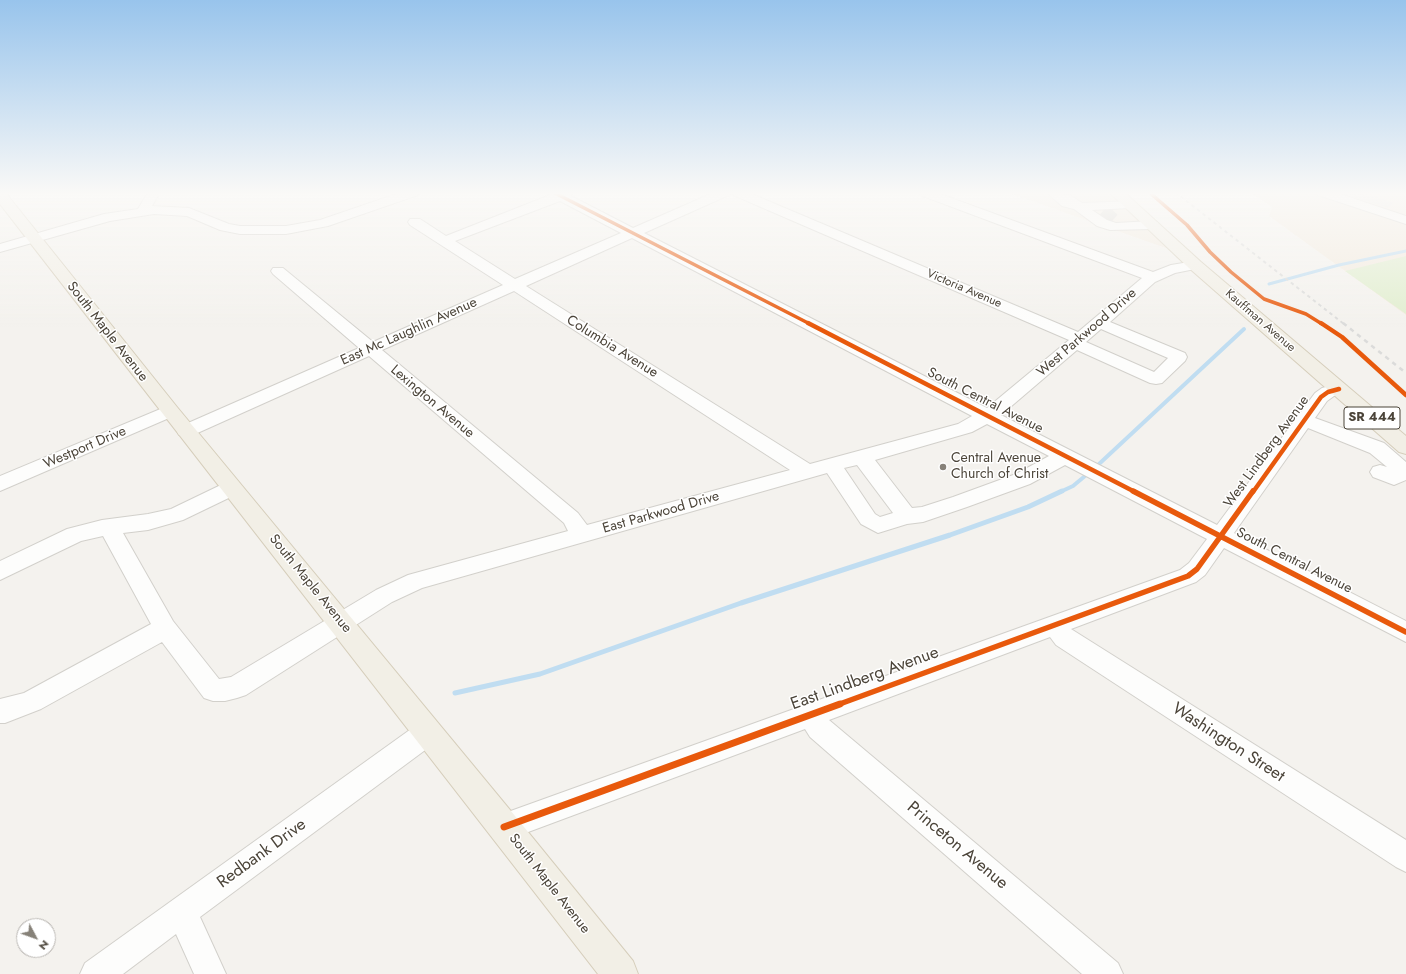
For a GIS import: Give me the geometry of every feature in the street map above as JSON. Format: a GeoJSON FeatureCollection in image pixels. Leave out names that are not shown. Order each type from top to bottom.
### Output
{"type":"FeatureCollection","features":[{"type":"Feature","properties":{"kind":"main road","name":"Kauffman Avenue"},"geometry":{"type":"LineString","coordinates":[[1151,237],[1195,265],[1404,445]]}},
{"type":"Feature","properties":{"kind":"main road","name":"South Maple Avenue"},"geometry":{"type":"LineString","coordinates":[[34,238],[170,412],[342,624],[620,974]]}},
{"type":"Feature","properties":{"kind":"street","name":"Columbia Avenue"},"geometry":{"type":"LineString","coordinates":[[439,237],[808,472]]}},
{"type":"Feature","properties":{"kind":"street"},"geometry":{"type":"LineString","coordinates":[[444,241],[453,237]]}},
{"type":"Feature","properties":{"kind":"street","name":"East Mc Laughlin Avenue"},"geometry":{"type":"LineString","coordinates":[[186,432],[622,237]]}},
{"type":"Feature","properties":{"kind":"street","name":"South Central Avenue"},"geometry":{"type":"LineString","coordinates":[[641,237],[1406,632]]}},
{"type":"Feature","properties":{"kind":"street","name":"Victoria Avenue"},"geometry":{"type":"LineString","coordinates":[[841,237],[1078,341],[1156,379],[1179,357],[1099,323]]}},
{"type":"Feature","properties":{"kind":"street"},"geometry":{"type":"LineString","coordinates":[[1046,237],[1153,277]]}},
{"type":"Feature","properties":{"kind":"street"},"geometry":{"type":"LineString","coordinates":[[0,248],[34,238]]}},
{"type":"Feature","properties":{"kind":"street","name":"West Parkwood Drive"},"geometry":{"type":"LineString","coordinates":[[988,416],[1153,277],[1171,269],[1195,265]]}},
{"type":"Feature","properties":{"kind":"street","name":"Lexington Avenue"},"geometry":{"type":"LineString","coordinates":[[278,271],[571,518],[582,535]]}},
{"type":"Feature","properties":{"kind":"street","name":"West Lindberg Avenue"},"geometry":{"type":"LineString","coordinates":[[1220,536],[1324,394],[1338,389]]}},
{"type":"Feature","properties":{"kind":"street","name":"Westport Drive"},"geometry":{"type":"LineString","coordinates":[[0,484],[170,412]]}},
{"type":"Feature","properties":{"kind":"street","name":"East Parkwood Drive"},"geometry":{"type":"LineString","coordinates":[[165,628],[213,690],[224,690],[237,687],[342,624],[384,596],[416,581],[965,428],[988,416]]}},
{"type":"Feature","properties":{"kind":"street"},"geometry":{"type":"LineString","coordinates":[[1304,420],[1377,448],[1406,472],[1394,478],[1380,472]]}},
{"type":"Feature","properties":{"kind":"street"},"geometry":{"type":"LineString","coordinates":[[1377,448],[1404,445]]}},
{"type":"Feature","properties":{"kind":"street"},"geometry":{"type":"LineString","coordinates":[[832,465],[868,518],[878,525],[907,516],[923,514],[1023,479],[1066,456]]}},
{"type":"Feature","properties":{"kind":"street"},"geometry":{"type":"LineString","coordinates":[[862,457],[907,516]]}},
{"type":"Feature","properties":{"kind":"street"},"geometry":{"type":"LineString","coordinates":[[0,571],[75,535],[109,527],[148,522],[176,515],[232,488]]}},
{"type":"Feature","properties":{"kind":"street"},"geometry":{"type":"LineString","coordinates":[[0,711],[5,711],[32,701],[165,628],[109,527]]}},
{"type":"Feature","properties":{"kind":"street","name":"East Lindberg Avenue"},"geometry":{"type":"LineString","coordinates":[[504,827],[1188,576],[1197,569],[1220,536]]}},
{"type":"Feature","properties":{"kind":"street","name":"Washington Street"},"geometry":{"type":"LineString","coordinates":[[1054,625],[1064,638],[1406,857]]}},
{"type":"Feature","properties":{"kind":"street","name":"Princeton Avenue"},"geometry":{"type":"LineString","coordinates":[[813,713],[814,721],[819,728],[1107,974]]}},
{"type":"Feature","properties":{"kind":"street","name":"Redbank Drive"},"geometry":{"type":"LineString","coordinates":[[96,974],[428,733]]}},
{"type":"Feature","properties":{"kind":"street"},"geometry":{"type":"LineString","coordinates":[[182,912],[210,974]]}},
{"type":"Feature","properties":{"kind":"shaded area"},"geometry":{"type":"Polygon","coordinates":[[[1136,237],[1175,237],[1185,246],[1166,248],[1136,237]]]}},
{"type":"Feature","properties":{"kind":"shaded area"},"geometry":{"type":"Polygon","coordinates":[[[1299,237],[1406,237],[1406,315],[1299,237]]]}},
{"type":"Feature","properties":{"kind":"green space"},"geometry":{"type":"Polygon","coordinates":[[[1406,256],[1406,314],[1345,271],[1406,256]]]}},
{"type":"Feature","properties":{"kind":"waterway"},"geometry":{"type":"LineString","coordinates":[[1269,284],[1339,265],[1406,251]]}},
{"type":"Feature","properties":{"kind":"waterway"},"geometry":{"type":"LineString","coordinates":[[1099,464],[1244,329]]}},
{"type":"Feature","properties":{"kind":"waterway"},"geometry":{"type":"LineString","coordinates":[[1060,492],[1073,486],[1085,476]]}},
{"type":"Feature","properties":{"kind":"waterway"},"geometry":{"type":"LineString","coordinates":[[455,693],[540,674],[741,603],[950,535],[1028,507],[1062,491]]}},
{"type":"Feature","properties":{"kind":"railway"},"geometry":{"type":"LineString","coordinates":[[1233,237],[1344,324]]}},
{"type":"Feature","properties":{"kind":"railway"},"geometry":{"type":"LineString","coordinates":[[1343,323],[1406,373]]}},
{"type":"Feature","properties":{"kind":"cycle path"},"geometry":{"type":"LineString","coordinates":[[641,237],[1406,632]]}},
{"type":"Feature","properties":{"kind":"cycle path"},"geometry":{"type":"LineString","coordinates":[[1198,237],[1231,272],[1264,299],[1306,314],[1342,337],[1406,395]]}},
{"type":"Feature","properties":{"kind":"cycle path"},"geometry":{"type":"LineString","coordinates":[[504,827],[1188,576],[1197,569],[1321,397],[1328,392],[1339,389]]}},
{"type":"Feature","properties":{"kind":"place","name":"Central Avenue Church of Christ"},"geometry":{"type":"Point","coordinates":[943,467]}}]}
